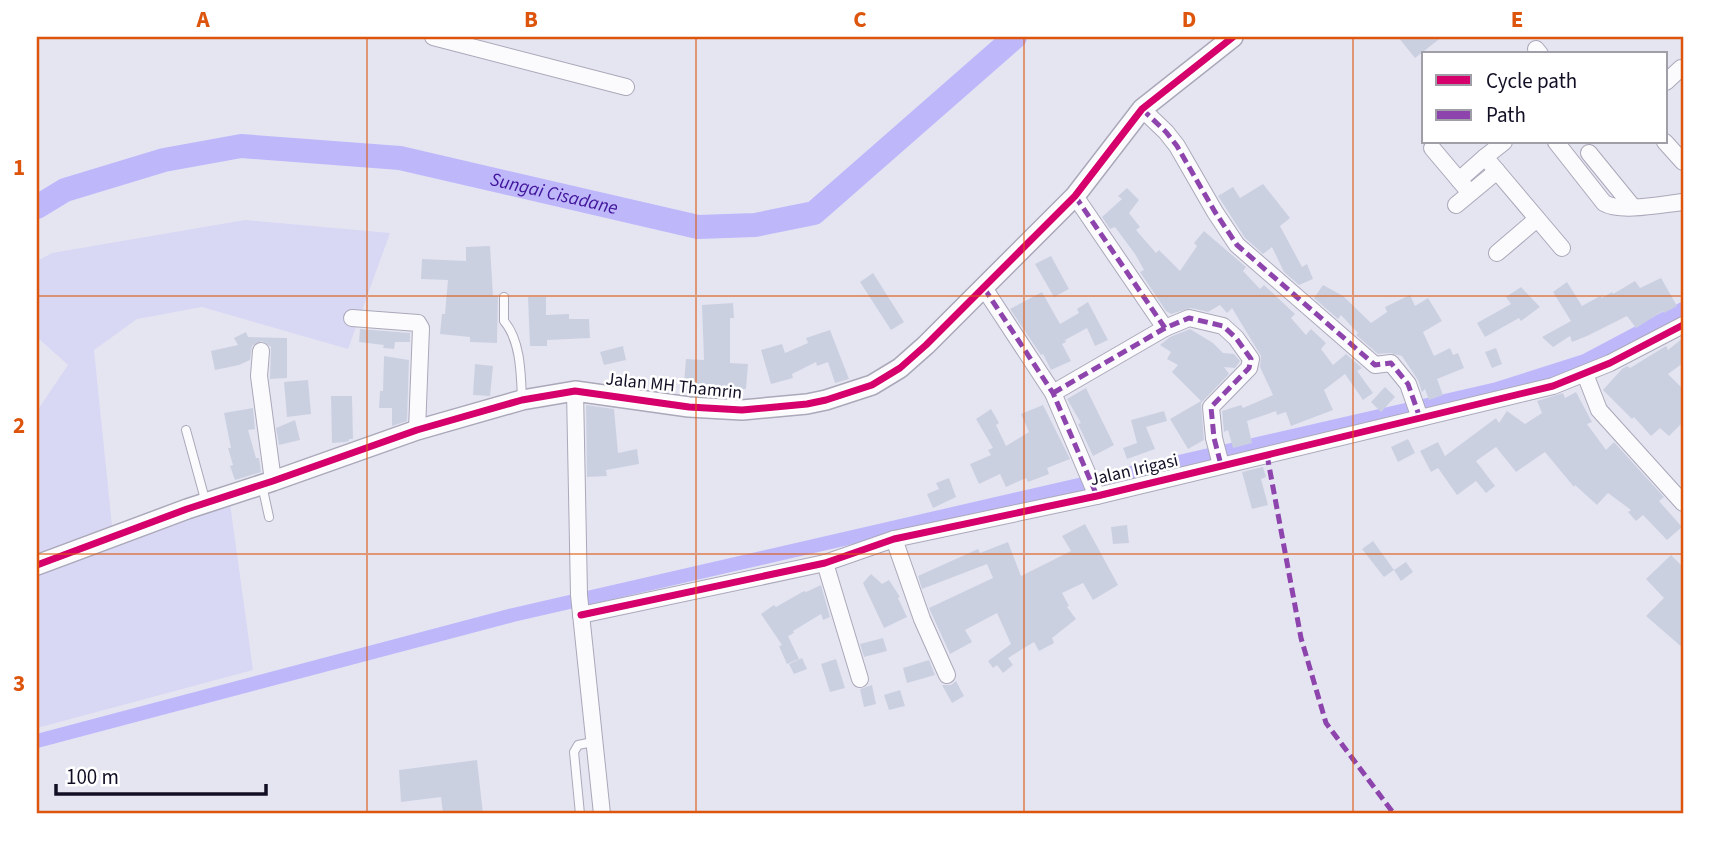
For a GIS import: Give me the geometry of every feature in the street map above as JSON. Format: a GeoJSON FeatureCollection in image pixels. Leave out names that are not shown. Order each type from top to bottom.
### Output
{"type":"FeatureCollection","features":[{"type":"Feature","properties":{"kind":"street"},"geometry":{"type":"LineString","coordinates":[[433,37],[626,87]]}},
{"type":"Feature","properties":{"kind":"street","name":"Jalan MH Thamrin"},"geometry":{"type":"LineString","coordinates":[[37,565],[417,430],[522,400],[575,391],[690,407],[742,410],[826,400],[872,385],[900,368],[1075,196],[1142,109],[1233,37]]}},
{"type":"Feature","properties":{"kind":"street"},"geometry":{"type":"LineString","coordinates":[[1668,80],[1683,68]]}},
{"type":"Feature","properties":{"kind":"street"},"geometry":{"type":"LineString","coordinates":[[1142,109],[1177,146],[1237,245],[1375,365],[1391,363],[1408,384],[1417,409]]}},
{"type":"Feature","properties":{"kind":"street"},"geometry":{"type":"LineString","coordinates":[[1459,180],[1501,144]]}},
{"type":"Feature","properties":{"kind":"street"},"geometry":{"type":"LineString","coordinates":[[1558,144],[1606,204],[1633,207],[1683,202]]}},
{"type":"Feature","properties":{"kind":"street"},"geometry":{"type":"LineString","coordinates":[[1667,144],[1683,162]]}},
{"type":"Feature","properties":{"kind":"street"},"geometry":{"type":"LineString","coordinates":[[1575,166],[1595,147],[1633,207]]}},
{"type":"Feature","properties":{"kind":"street"},"geometry":{"type":"LineString","coordinates":[[1432,148],[1470,193]]}},
{"type":"Feature","properties":{"kind":"street"},"geometry":{"type":"LineString","coordinates":[[1485,157],[1562,248]]}},
{"type":"Feature","properties":{"kind":"street"},"geometry":{"type":"LineString","coordinates":[[1456,205],[1497,171]]}},
{"type":"Feature","properties":{"kind":"street"},"geometry":{"type":"LineString","coordinates":[[1075,196],[1165,328]]}},
{"type":"Feature","properties":{"kind":"street"},"geometry":{"type":"LineString","coordinates":[[1497,253],[1537,219]]}},
{"type":"Feature","properties":{"kind":"street"},"geometry":{"type":"LineString","coordinates":[[984,288],[1053,393],[1094,489]]}},
{"type":"Feature","properties":{"kind":"street"},"geometry":{"type":"LineString","coordinates":[[352,318],[418,323],[421,328],[417,430]]}},
{"type":"Feature","properties":{"kind":"street"},"geometry":{"type":"LineString","coordinates":[[1053,393],[1165,328],[1189,318],[1223,326],[1236,338],[1251,359],[1249,368],[1211,407],[1219,457]]}},
{"type":"Feature","properties":{"kind":"street","name":"Jalan Irigasi"},"geometry":{"type":"LineString","coordinates":[[580,607],[825,563],[894,539],[1219,457],[1417,409],[1542,389],[1586,374],[1657,340],[1683,324]]}},
{"type":"Feature","properties":{"kind":"street"},"geometry":{"type":"LineString","coordinates":[[261,351],[259,376],[267,483]]}},
{"type":"Feature","properties":{"kind":"street"},"geometry":{"type":"LineString","coordinates":[[1586,374],[1599,410],[1683,503]]}},
{"type":"Feature","properties":{"kind":"street"},"geometry":{"type":"LineString","coordinates":[[575,391],[580,607],[602,814]]}},
{"type":"Feature","properties":{"kind":"street"},"geometry":{"type":"LineString","coordinates":[[894,539],[922,618],[947,676]]}},
{"type":"Feature","properties":{"kind":"street"},"geometry":{"type":"LineString","coordinates":[[825,563],[860,680]]}},
{"type":"Feature","properties":{"kind":"lane"},"geometry":{"type":"LineString","coordinates":[[505,297],[504,321],[510,328],[520,368],[522,400]]}},
{"type":"Feature","properties":{"kind":"lane"},"geometry":{"type":"LineString","coordinates":[[186,430],[206,503]]}},
{"type":"Feature","properties":{"kind":"lane"},"geometry":{"type":"LineString","coordinates":[[267,483],[269,517]]}},
{"type":"Feature","properties":{"kind":"lane"},"geometry":{"type":"LineString","coordinates":[[580,814],[574,752],[578,745],[593,742]]}},
{"type":"Feature","properties":{"kind":"shaded area"},"geometry":{"type":"Polygon","coordinates":[[[245,220],[390,233],[348,349],[202,307],[137,319],[94,350],[112,526],[228,489],[253,670],[37,728],[37,411],[68,365],[37,337],[37,261],[52,253],[245,220]]]}},
{"type":"Feature","properties":{"kind":"building"},"geometry":{"type":"Polygon","coordinates":[[[1398,37],[1442,37],[1422,52],[1415,58],[1398,37]]]}},
{"type":"Feature","properties":{"kind":"building"},"geometry":{"type":"Polygon","coordinates":[[[1263,184],[1290,218],[1280,226],[1302,267],[1307,264],[1313,279],[1299,285],[1284,272],[1272,247],[1263,254],[1245,238],[1218,196],[1233,187],[1240,198],[1263,184]]]}},
{"type":"Feature","properties":{"kind":"building"},"geometry":{"type":"Polygon","coordinates":[[[1127,188],[1139,200],[1129,213],[1140,227],[1136,230],[1156,253],[1159,250],[1180,271],[1197,246],[1194,243],[1204,231],[1246,267],[1243,271],[1260,289],[1264,285],[1295,314],[1291,318],[1306,335],[1311,329],[1326,343],[1321,349],[1333,365],[1346,354],[1362,368],[1357,371],[1373,393],[1363,400],[1345,374],[1324,390],[1333,410],[1291,426],[1286,412],[1277,415],[1276,411],[1247,421],[1252,443],[1233,448],[1228,430],[1224,432],[1222,411],[1241,405],[1243,408],[1273,395],[1260,367],[1261,356],[1232,308],[1227,313],[1220,305],[1208,312],[1191,308],[1171,314],[1166,311],[1140,272],[1144,270],[1135,254],[1115,227],[1110,229],[1102,217],[1122,199],[1118,196],[1127,188]]]}},
{"type":"Feature","properties":{"kind":"building"},"geometry":{"type":"Polygon","coordinates":[[[490,246],[493,296],[498,296],[497,343],[470,342],[470,337],[440,334],[448,280],[421,279],[422,259],[466,261],[466,247],[490,246]]]}},
{"type":"Feature","properties":{"kind":"building"},"geometry":{"type":"Polygon","coordinates":[[[1051,256],[1069,289],[1054,297],[1035,264],[1051,256]]]}},
{"type":"Feature","properties":{"kind":"building"},"geometry":{"type":"Polygon","coordinates":[[[873,273],[904,322],[891,330],[860,282],[873,273]]]}},
{"type":"Feature","properties":{"kind":"building"},"geometry":{"type":"Polygon","coordinates":[[[1661,278],[1677,306],[1664,313],[1663,311],[1636,328],[1627,316],[1572,342],[1570,336],[1553,347],[1542,337],[1571,321],[1553,292],[1567,282],[1582,306],[1600,296],[1602,298],[1612,292],[1613,294],[1635,281],[1640,288],[1661,278]]]}},
{"type":"Feature","properties":{"kind":"building"},"geometry":{"type":"Polygon","coordinates":[[[1323,285],[1343,296],[1371,323],[1387,312],[1385,307],[1410,295],[1415,306],[1428,298],[1442,321],[1423,332],[1434,356],[1450,348],[1453,355],[1458,353],[1464,368],[1437,379],[1443,395],[1429,400],[1425,389],[1422,392],[1418,380],[1402,356],[1378,354],[1356,335],[1358,333],[1341,315],[1338,319],[1314,298],[1323,285]]]}},
{"type":"Feature","properties":{"kind":"building"},"geometry":{"type":"Polygon","coordinates":[[[1521,287],[1540,307],[1521,321],[1519,318],[1485,337],[1477,323],[1511,304],[1506,297],[1521,287]]]}},
{"type":"Feature","properties":{"kind":"building"},"geometry":{"type":"Polygon","coordinates":[[[1042,292],[1060,324],[1079,313],[1077,309],[1088,302],[1108,340],[1095,346],[1087,328],[1062,344],[1071,361],[1051,370],[1043,354],[1041,355],[1010,309],[1042,292]]]}},
{"type":"Feature","properties":{"kind":"building"},"geometry":{"type":"Polygon","coordinates":[[[528,297],[546,297],[546,315],[569,314],[569,319],[589,319],[590,338],[547,340],[547,346],[530,346],[528,297]]]}},
{"type":"Feature","properties":{"kind":"building"},"geometry":{"type":"Polygon","coordinates":[[[733,303],[734,318],[730,318],[730,363],[748,364],[746,389],[697,388],[696,395],[683,394],[686,359],[704,360],[702,305],[733,303]]]}},
{"type":"Feature","properties":{"kind":"building"},"geometry":{"type":"Polygon","coordinates":[[[360,329],[410,333],[410,342],[395,342],[394,349],[359,342],[360,329]]]}},
{"type":"Feature","properties":{"kind":"building"},"geometry":{"type":"Polygon","coordinates":[[[1190,329],[1213,343],[1223,353],[1234,354],[1240,361],[1235,368],[1224,367],[1229,374],[1201,403],[1204,440],[1188,449],[1170,419],[1201,401],[1172,372],[1178,365],[1167,359],[1171,352],[1160,345],[1170,337],[1190,329]]]}},
{"type":"Feature","properties":{"kind":"building"},"geometry":{"type":"Polygon","coordinates":[[[830,330],[849,379],[835,383],[828,362],[817,366],[816,362],[792,374],[793,378],[771,384],[761,350],[782,344],[785,353],[808,343],[806,338],[830,330]]]}},
{"type":"Feature","properties":{"kind":"building"},"geometry":{"type":"Polygon","coordinates":[[[246,332],[248,337],[287,338],[287,378],[270,379],[271,347],[262,341],[252,346],[250,360],[215,370],[211,351],[238,345],[234,338],[246,332]]]}},
{"type":"Feature","properties":{"kind":"building"},"geometry":{"type":"Polygon","coordinates":[[[1683,338],[1683,363],[1668,374],[1683,389],[1683,422],[1669,436],[1660,428],[1651,436],[1603,390],[1622,369],[1627,366],[1630,368],[1666,346],[1668,350],[1683,338]]]}},
{"type":"Feature","properties":{"kind":"building"},"geometry":{"type":"Polygon","coordinates":[[[623,346],[626,360],[604,365],[600,352],[623,346]]]}},
{"type":"Feature","properties":{"kind":"building"},"geometry":{"type":"Polygon","coordinates":[[[1496,348],[1502,364],[1492,368],[1485,352],[1496,348]]]}},
{"type":"Feature","properties":{"kind":"building"},"geometry":{"type":"Polygon","coordinates":[[[384,356],[409,360],[407,421],[392,426],[392,408],[379,408],[380,391],[383,391],[384,356]]]}},
{"type":"Feature","properties":{"kind":"building"},"geometry":{"type":"Polygon","coordinates":[[[475,364],[493,366],[490,396],[473,395],[475,364]]]}},
{"type":"Feature","properties":{"kind":"building"},"geometry":{"type":"Polygon","coordinates":[[[308,380],[311,414],[287,417],[284,382],[308,380]]]}},
{"type":"Feature","properties":{"kind":"building"},"geometry":{"type":"Polygon","coordinates":[[[1385,387],[1395,397],[1381,412],[1371,402],[1385,387]]]}},
{"type":"Feature","properties":{"kind":"building"},"geometry":{"type":"Polygon","coordinates":[[[1086,388],[1114,445],[1093,456],[1078,424],[1081,423],[1067,399],[1086,388]]]}},
{"type":"Feature","properties":{"kind":"building"},"geometry":{"type":"Polygon","coordinates":[[[1576,392],[1592,422],[1587,424],[1606,450],[1614,442],[1664,497],[1659,501],[1682,527],[1667,540],[1643,515],[1636,521],[1628,512],[1631,510],[1608,493],[1597,505],[1575,485],[1574,487],[1545,452],[1516,472],[1496,447],[1476,461],[1495,486],[1486,493],[1476,481],[1457,495],[1438,468],[1431,472],[1420,451],[1438,442],[1445,456],[1496,418],[1499,423],[1507,411],[1525,424],[1542,413],[1537,401],[1563,393],[1565,398],[1576,392]]]}},
{"type":"Feature","properties":{"kind":"building"},"geometry":{"type":"Polygon","coordinates":[[[331,396],[352,396],[353,439],[349,441],[332,443],[331,396]]]}},
{"type":"Feature","properties":{"kind":"building"},"geometry":{"type":"Polygon","coordinates":[[[586,405],[614,409],[618,453],[637,449],[639,464],[606,470],[607,476],[587,477],[586,405]]]}},
{"type":"Feature","properties":{"kind":"building"},"geometry":{"type":"Polygon","coordinates":[[[1043,405],[1070,459],[1047,468],[1049,474],[1028,482],[1026,478],[1006,487],[1000,474],[979,484],[970,464],[991,455],[988,450],[993,448],[976,419],[991,409],[999,423],[996,425],[1006,446],[1029,432],[1021,414],[1043,405]]]}},
{"type":"Feature","properties":{"kind":"building"},"geometry":{"type":"Polygon","coordinates":[[[253,408],[255,429],[248,430],[256,458],[259,458],[261,472],[235,480],[230,466],[233,465],[224,413],[253,408]]]}},
{"type":"Feature","properties":{"kind":"building"},"geometry":{"type":"Polygon","coordinates":[[[1164,411],[1167,421],[1146,427],[1155,449],[1127,459],[1123,448],[1137,443],[1131,420],[1164,411]]]}},
{"type":"Feature","properties":{"kind":"building"},"geometry":{"type":"Polygon","coordinates":[[[295,420],[300,440],[279,445],[276,428],[295,420]]]}},
{"type":"Feature","properties":{"kind":"building"},"geometry":{"type":"Polygon","coordinates":[[[1408,439],[1415,453],[1398,462],[1391,447],[1408,439]]]}},
{"type":"Feature","properties":{"kind":"building"},"geometry":{"type":"Polygon","coordinates":[[[1263,467],[1266,477],[1261,479],[1268,505],[1252,509],[1242,472],[1263,467]]]}},
{"type":"Feature","properties":{"kind":"building"},"geometry":{"type":"Polygon","coordinates":[[[949,478],[956,497],[933,508],[927,494],[939,489],[936,483],[949,478]]]}},
{"type":"Feature","properties":{"kind":"building"},"geometry":{"type":"Polygon","coordinates":[[[1085,524],[1118,585],[1093,600],[1083,583],[1062,593],[1069,606],[1067,607],[1076,619],[1052,638],[1054,643],[1039,651],[1034,642],[1008,658],[1013,665],[1003,673],[997,665],[993,668],[988,661],[1011,644],[997,613],[965,630],[972,642],[950,654],[929,608],[993,578],[987,564],[922,589],[918,576],[978,549],[980,553],[1008,542],[1021,576],[1071,551],[1062,536],[1085,524]]]}},
{"type":"Feature","properties":{"kind":"building"},"geometry":{"type":"Polygon","coordinates":[[[1127,525],[1129,543],[1113,544],[1111,527],[1127,525]]]}},
{"type":"Feature","properties":{"kind":"building"},"geometry":{"type":"Polygon","coordinates":[[[1373,541],[1394,570],[1384,577],[1362,549],[1373,541]]]}},
{"type":"Feature","properties":{"kind":"building"},"geometry":{"type":"Polygon","coordinates":[[[1671,555],[1683,567],[1683,648],[1646,616],[1664,598],[1646,579],[1671,555]]]}},
{"type":"Feature","properties":{"kind":"building"},"geometry":{"type":"Polygon","coordinates":[[[1406,562],[1413,572],[1401,581],[1394,570],[1406,562]]]}},
{"type":"Feature","properties":{"kind":"building"},"geometry":{"type":"Polygon","coordinates":[[[871,574],[882,584],[889,580],[900,597],[898,598],[907,617],[884,628],[863,583],[871,574]]]}},
{"type":"Feature","properties":{"kind":"building"},"geometry":{"type":"Polygon","coordinates":[[[821,585],[830,617],[823,620],[821,614],[788,636],[799,659],[787,664],[779,646],[782,645],[761,614],[774,605],[776,607],[821,585]]]}},
{"type":"Feature","properties":{"kind":"building"},"geometry":{"type":"Polygon","coordinates":[[[883,638],[887,651],[864,657],[860,644],[883,638]]]}},
{"type":"Feature","properties":{"kind":"building"},"geometry":{"type":"Polygon","coordinates":[[[802,658],[807,669],[794,674],[789,664],[802,658]]]}},
{"type":"Feature","properties":{"kind":"building"},"geometry":{"type":"Polygon","coordinates":[[[836,659],[845,688],[830,692],[821,664],[836,659]]]}},
{"type":"Feature","properties":{"kind":"building"},"geometry":{"type":"Polygon","coordinates":[[[929,660],[935,675],[907,683],[903,668],[929,660]]]}},
{"type":"Feature","properties":{"kind":"building"},"geometry":{"type":"Polygon","coordinates":[[[956,681],[964,696],[952,703],[942,685],[951,685],[956,681]]]}},
{"type":"Feature","properties":{"kind":"building"},"geometry":{"type":"Polygon","coordinates":[[[872,685],[876,704],[864,707],[860,689],[872,685]]]}},
{"type":"Feature","properties":{"kind":"building"},"geometry":{"type":"Polygon","coordinates":[[[900,690],[905,706],[889,710],[884,695],[900,690]]]}},
{"type":"Feature","properties":{"kind":"building"},"geometry":{"type":"Polygon","coordinates":[[[477,760],[483,814],[443,814],[441,797],[401,802],[399,770],[477,760]]]}},
{"type":"Feature","properties":{"kind":"waterway","name":"Sungai Cisadane"},"geometry":{"type":"LineString","coordinates":[[37,207],[65,190],[164,160],[241,146],[400,158],[698,227],[755,225],[814,213],[1015,37]]}},
{"type":"Feature","properties":{"kind":"waterway"},"geometry":{"type":"LineString","coordinates":[[37,741],[513,615],[1497,389],[1585,361],[1683,309]]}},
{"type":"Feature","properties":{"kind":"marked path"},"geometry":{"type":"LineString","coordinates":[[1142,109],[1177,146],[1237,245],[1375,365],[1391,363],[1408,384],[1420,418]]}},
{"type":"Feature","properties":{"kind":"marked path"},"geometry":{"type":"LineString","coordinates":[[1075,196],[1165,328],[1189,318],[1223,326],[1236,338],[1251,359],[1249,368],[1211,407],[1214,438],[1221,465]]}},
{"type":"Feature","properties":{"kind":"marked path"},"geometry":{"type":"LineString","coordinates":[[984,288],[1053,393],[1097,496]]}},
{"type":"Feature","properties":{"kind":"marked path"},"geometry":{"type":"LineString","coordinates":[[1053,393],[1165,328]]}},
{"type":"Feature","properties":{"kind":"marked path"},"geometry":{"type":"LineString","coordinates":[[1267,455],[1301,638],[1326,723],[1394,814]]}},
{"type":"Feature","properties":{"kind":"cycle path"},"geometry":{"type":"LineString","coordinates":[[37,565],[187,509],[417,430],[522,400],[575,391],[689,407],[742,410],[807,404],[872,385],[900,368],[926,345],[1075,196],[1142,109],[1233,37]]}},
{"type":"Feature","properties":{"kind":"cycle path"},"geometry":{"type":"LineString","coordinates":[[581,615],[825,563],[894,539],[1097,496],[1553,386],[1610,363],[1683,325]]}}]}
